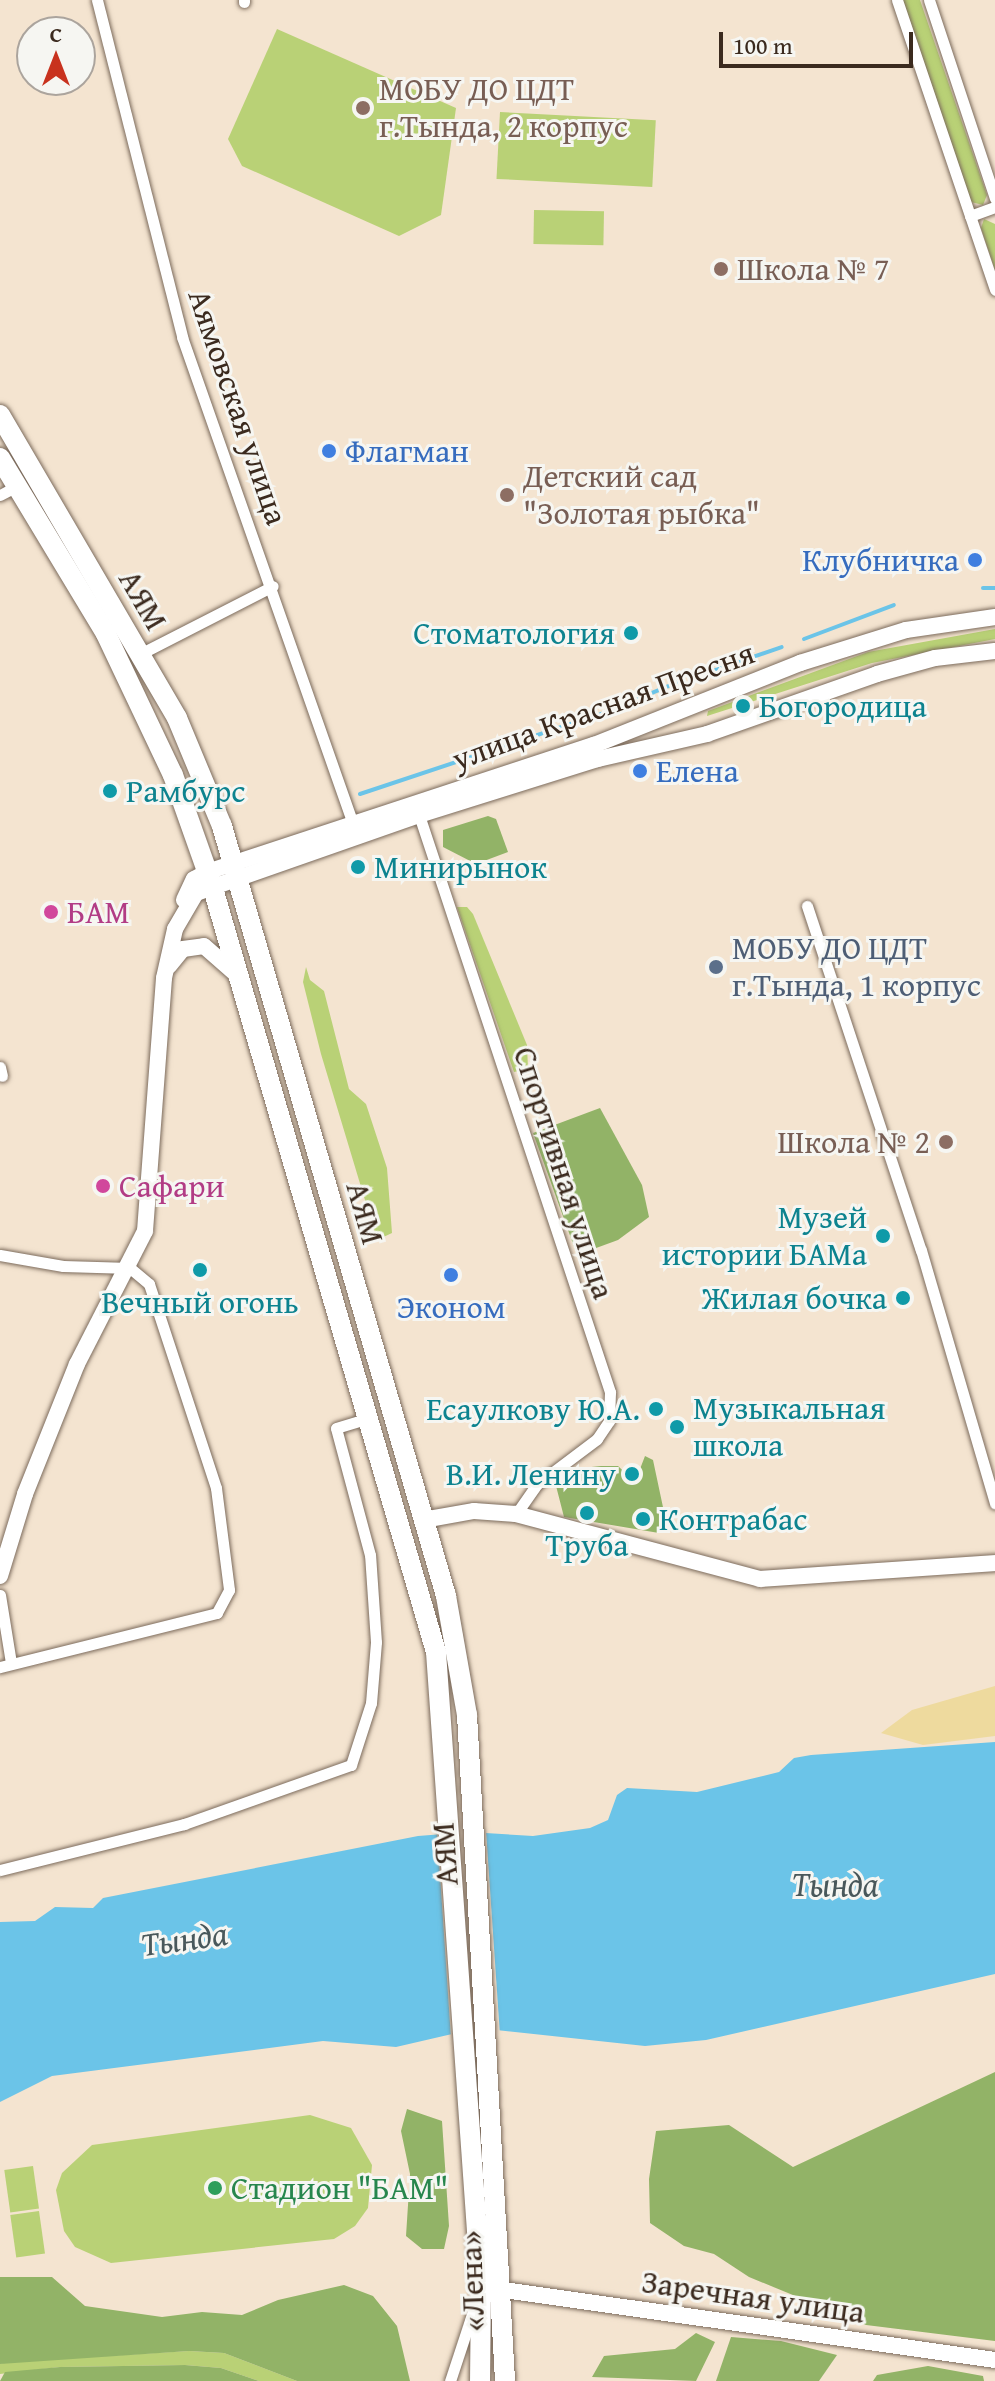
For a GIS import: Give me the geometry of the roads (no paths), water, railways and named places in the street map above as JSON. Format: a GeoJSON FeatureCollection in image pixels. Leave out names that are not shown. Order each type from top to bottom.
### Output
{"type":"FeatureCollection","features":[{"type":"Feature","properties":{"kind":"highway","name":"АЯМ"},"geometry":{"type":"LineString","coordinates":[[0,415],[140,654],[200,767],[236,869],[459,1650],[491,2083]]}},
{"type":"Feature","properties":{"kind":"highway","name":"АЯМ"},"geometry":{"type":"LineString","coordinates":[[0,458],[8,491],[112,645],[173,775],[209,878],[436,1652],[467,2085]]}},
{"type":"Feature","properties":{"kind":"highway","name":"«Лена»"},"geometry":{"type":"LineString","coordinates":[[491,2083],[503,2287],[505,2381]]}},
{"type":"Feature","properties":{"kind":"highway","name":"«Лена»"},"geometry":{"type":"LineString","coordinates":[[467,2085],[481,2288],[480,2381]]}},
{"type":"Feature","properties":{"kind":"street","name":"Аямовская улица"},"geometry":{"type":"LineString","coordinates":[[97,0],[182,337],[273,586],[353,824]]}},
{"type":"Feature","properties":{"kind":"street"},"geometry":{"type":"LineString","coordinates":[[897,0],[995,290]]}},
{"type":"Feature","properties":{"kind":"street"},"geometry":{"type":"LineString","coordinates":[[929,0],[995,198]]}},
{"type":"Feature","properties":{"kind":"street"},"geometry":{"type":"LineString","coordinates":[[970,216],[995,207]]}},
{"type":"Feature","properties":{"kind":"street"},"geometry":{"type":"LineString","coordinates":[[140,654],[184,628],[273,586]]}},
{"type":"Feature","properties":{"kind":"street","name":"улица Красная Пресня"},"geometry":{"type":"LineString","coordinates":[[236,869],[353,824],[594,745],[826,654],[906,630],[995,617]]}},
{"type":"Feature","properties":{"kind":"street","name":"улица Красная Пресня"},"geometry":{"type":"LineString","coordinates":[[236,869],[598,759],[707,734],[877,674],[935,658],[995,651]]}},
{"type":"Feature","properties":{"kind":"street","name":"Спортивная улица"},"geometry":{"type":"LineString","coordinates":[[419,815],[610,1392],[609,1421],[597,1439],[537,1484],[516,1514]]}},
{"type":"Feature","properties":{"kind":"street"},"geometry":{"type":"LineString","coordinates":[[0,1576],[25,1494],[77,1364],[130,1268],[147,1213],[164,978],[175,929],[192,897],[209,878],[236,869]]}},
{"type":"Feature","properties":{"kind":"street"},"geometry":{"type":"LineString","coordinates":[[807,906],[921,1250],[995,1503]]}},
{"type":"Feature","properties":{"kind":"street"},"geometry":{"type":"LineString","coordinates":[[164,978],[179,951],[197,945],[216,953],[238,977]]}},
{"type":"Feature","properties":{"kind":"street"},"geometry":{"type":"LineString","coordinates":[[0,1255],[72,1267],[130,1268],[142,1275],[157,1300],[216,1488],[228,1600],[217,1613],[159,1630],[6,1665],[0,1595]]}},
{"type":"Feature","properties":{"kind":"street"},"geometry":{"type":"LineString","coordinates":[[0,1870],[184,1824],[351,1765],[371,1703],[376,1642],[370,1555],[336,1428],[366,1419]]}},
{"type":"Feature","properties":{"kind":"street"},"geometry":{"type":"LineString","coordinates":[[423,1520],[474,1511],[516,1514],[760,1579],[995,1563]]}},
{"type":"Feature","properties":{"kind":"street","name":"Заречная улица"},"geometry":{"type":"LineString","coordinates":[[481,2288],[503,2287],[995,2360]]}},
{"type":"Feature","properties":{"kind":"street"},"geometry":{"type":"LineString","coordinates":[[450,2381],[481,2288]]}},
{"type":"Feature","properties":{"kind":"water","name":"Тында"},"geometry":{"type":"Polygon","coordinates":[[[995,1742],[995,1974],[706,2040],[645,2046],[478,2028],[396,2047],[323,2041],[52,2076],[0,2102],[0,1922],[35,1921],[55,1907],[93,1908],[103,1898],[418,1836],[469,1832],[533,1836],[590,1828],[608,1820],[617,1795],[627,1788],[697,1792],[779,1772],[794,1758],[811,1755],[995,1742]]]}},
{"type":"Feature","properties":{"kind":"waterway"},"geometry":{"type":"LineString","coordinates":[[983,588],[995,588]]}},
{"type":"Feature","properties":{"kind":"waterway"},"geometry":{"type":"LineString","coordinates":[[804,639],[894,605]]}},
{"type":"Feature","properties":{"kind":"waterway"},"geometry":{"type":"LineString","coordinates":[[690,679],[782,647]]}},
{"type":"Feature","properties":{"kind":"waterway"},"geometry":{"type":"LineString","coordinates":[[596,716],[681,681]]}},
{"type":"Feature","properties":{"kind":"waterway"},"geometry":{"type":"LineString","coordinates":[[360,794],[580,721]]}},
{"type":"Feature","properties":{"kind":"place","name":"МОБУ ДО ЦДТ г.Тында, 2 корпус"},"geometry":{"type":"Point","coordinates":[363,108]}},
{"type":"Feature","properties":{"kind":"place","name":"Школа № 7"},"geometry":{"type":"Point","coordinates":[721,269]}},
{"type":"Feature","properties":{"kind":"place","name":"Флагман"},"geometry":{"type":"Point","coordinates":[329,451]}},
{"type":"Feature","properties":{"kind":"place","name":"Детский сад \"Золотая рыбка\""},"geometry":{"type":"Point","coordinates":[507,495]}},
{"type":"Feature","properties":{"kind":"place","name":"Клубничка"},"geometry":{"type":"Point","coordinates":[975,560]}},
{"type":"Feature","properties":{"kind":"place","name":"Стоматология"},"geometry":{"type":"Point","coordinates":[631,633]}},
{"type":"Feature","properties":{"kind":"place","name":"Богородица"},"geometry":{"type":"Point","coordinates":[743,706]}},
{"type":"Feature","properties":{"kind":"place","name":"Елена"},"geometry":{"type":"Point","coordinates":[640,771]}},
{"type":"Feature","properties":{"kind":"place","name":"Рамбурс"},"geometry":{"type":"Point","coordinates":[110,791]}},
{"type":"Feature","properties":{"kind":"place","name":"Минирынок"},"geometry":{"type":"Point","coordinates":[358,867]}},
{"type":"Feature","properties":{"kind":"place","name":"БАМ"},"geometry":{"type":"Point","coordinates":[51,912]}},
{"type":"Feature","properties":{"kind":"place","name":"МОБУ ДО ЦДТ г.Тында, 1 корпус"},"geometry":{"type":"Point","coordinates":[716,967]}},
{"type":"Feature","properties":{"kind":"place","name":"Школа № 2"},"geometry":{"type":"Point","coordinates":[946,1142]}},
{"type":"Feature","properties":{"kind":"place","name":"Сафари"},"geometry":{"type":"Point","coordinates":[103,1186]}},
{"type":"Feature","properties":{"kind":"place","name":"Музей истории БАМа"},"geometry":{"type":"Point","coordinates":[883,1236]}},
{"type":"Feature","properties":{"kind":"place","name":"Вечный огонь"},"geometry":{"type":"Point","coordinates":[200,1270]}},
{"type":"Feature","properties":{"kind":"place","name":"Эконом"},"geometry":{"type":"Point","coordinates":[451,1275]}},
{"type":"Feature","properties":{"kind":"place","name":"Жилая бочка"},"geometry":{"type":"Point","coordinates":[903,1298]}},
{"type":"Feature","properties":{"kind":"place","name":"Есаулкову Ю.А."},"geometry":{"type":"Point","coordinates":[656,1409]}},
{"type":"Feature","properties":{"kind":"place","name":"Музыкальная школа"},"geometry":{"type":"Point","coordinates":[677,1427]}},
{"type":"Feature","properties":{"kind":"place","name":"В.И. Ленину"},"geometry":{"type":"Point","coordinates":[632,1474]}},
{"type":"Feature","properties":{"kind":"place","name":"Труба"},"geometry":{"type":"Point","coordinates":[587,1513]}},
{"type":"Feature","properties":{"kind":"place","name":"Контрабас"},"geometry":{"type":"Point","coordinates":[643,1519]}},
{"type":"Feature","properties":{"kind":"place","name":"Стадион \"БАМ\""},"geometry":{"type":"Point","coordinates":[215,2188]}}]}
